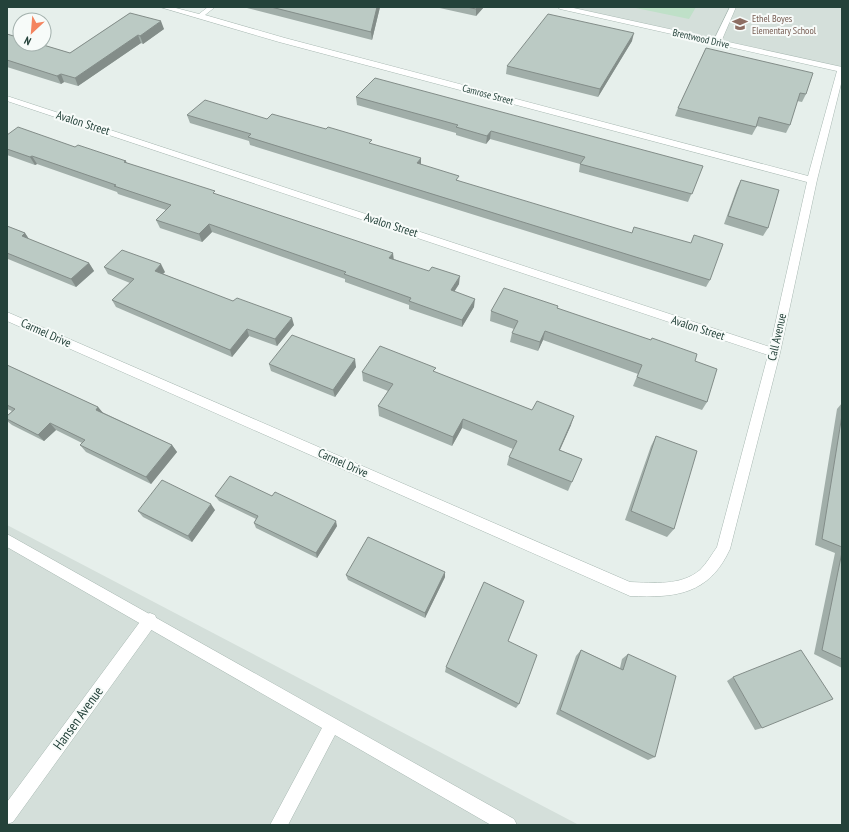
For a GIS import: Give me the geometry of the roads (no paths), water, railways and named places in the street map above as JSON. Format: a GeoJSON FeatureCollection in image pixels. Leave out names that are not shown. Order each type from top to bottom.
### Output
{"type":"FeatureCollection","features":[{"type":"Feature","properties":{"kind":"street","name":"Camrose Street"},"geometry":{"type":"LineString","coordinates":[[164,7],[290,42],[812,180]]}},
{"type":"Feature","properties":{"kind":"street"},"geometry":{"type":"LineString","coordinates":[[200,16],[212,7]]}},
{"type":"Feature","properties":{"kind":"street","name":"Brentwood Drive"},"geometry":{"type":"LineString","coordinates":[[560,7],[841,69]]}},
{"type":"Feature","properties":{"kind":"street"},"geometry":{"type":"LineString","coordinates":[[718,42],[732,7]]}},
{"type":"Feature","properties":{"kind":"street","name":"Call Avenue"},"geometry":{"type":"LineString","coordinates":[[683,587],[703,577],[723,550],[774,353],[812,180],[841,69]]}},
{"type":"Feature","properties":{"kind":"street","name":"Avalon Street"},"geometry":{"type":"LineString","coordinates":[[7,98],[774,353]]}},
{"type":"Feature","properties":{"kind":"street","name":"Carmel Drive"},"geometry":{"type":"LineString","coordinates":[[7,316],[630,589],[660,591],[683,587]]}},
{"type":"Feature","properties":{"kind":"street"},"geometry":{"type":"LineString","coordinates":[[7,540],[508,825]]}},
{"type":"Feature","properties":{"kind":"street","name":"Hansen Avenue"},"geometry":{"type":"LineString","coordinates":[[7,816],[150,620]]}},
{"type":"Feature","properties":{"kind":"street"},"geometry":{"type":"LineString","coordinates":[[279,825],[332,724]]}},
{"type":"Feature","properties":{"kind":"place","name":"Ethel Boyes Elementary School"},"geometry":{"type":"Point","coordinates":[740,24]}}]}
